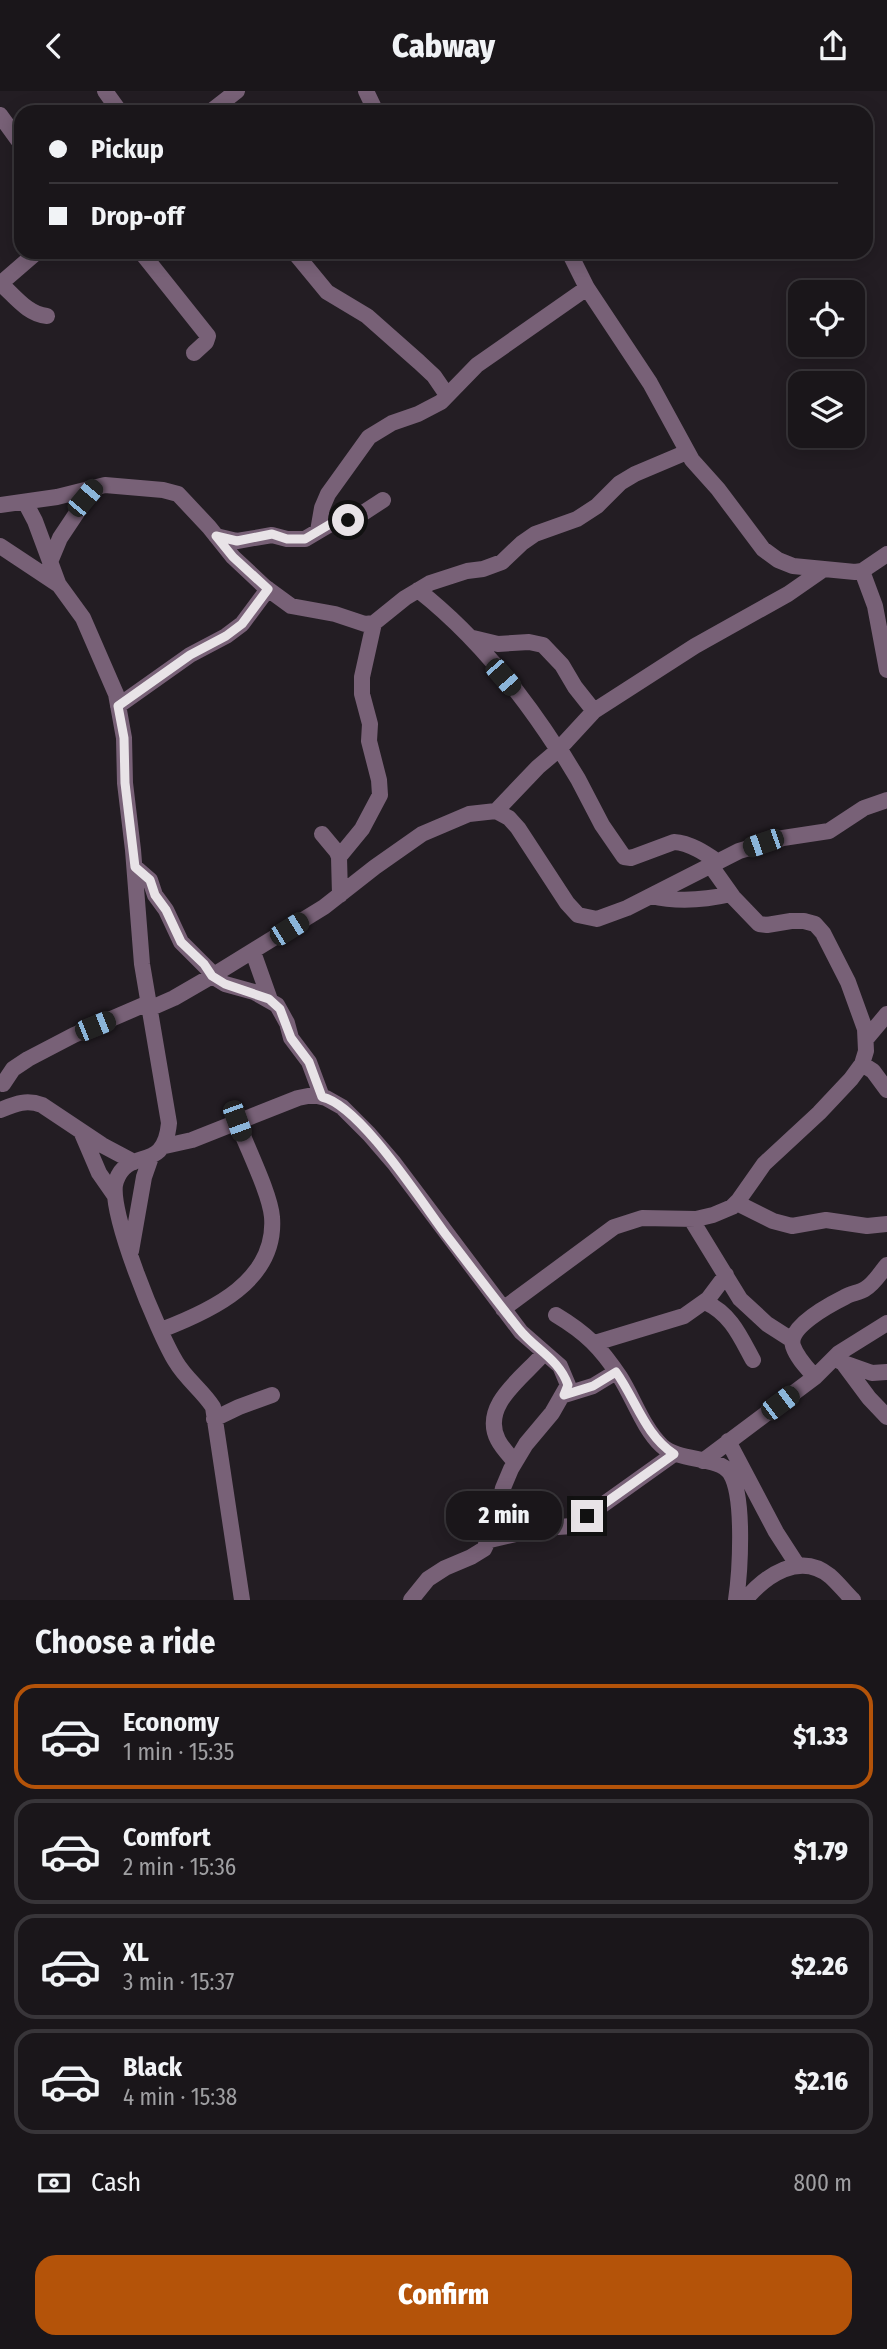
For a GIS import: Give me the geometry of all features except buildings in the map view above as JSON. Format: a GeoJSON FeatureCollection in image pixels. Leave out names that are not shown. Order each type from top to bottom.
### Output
{"type":"FeatureCollection","features":[{"type":"Feature","properties":{"kind":"street"},"geometry":{"type":"LineString","coordinates":[[219,105],[237,91]]}},
{"type":"Feature","properties":{"kind":"street"},"geometry":{"type":"LineString","coordinates":[[0,115],[14,134]]}},
{"type":"Feature","properties":{"kind":"street"},"geometry":{"type":"LineString","coordinates":[[29,259],[0,283],[22,305],[38,315],[47,316]]}},
{"type":"Feature","properties":{"kind":"street"},"geometry":{"type":"LineString","coordinates":[[147,259],[208,336],[206,342],[194,353]]}},
{"type":"Feature","properties":{"kind":"street"},"geometry":{"type":"LineString","coordinates":[[299,259],[327,292],[367,316],[419,362],[447,395]]}},
{"type":"Feature","properties":{"kind":"street"},"geometry":{"type":"LineString","coordinates":[[572,259],[587,288],[650,383],[687,452],[763,549],[778,560],[793,566],[862,571],[887,554]]}},
{"type":"Feature","properties":{"kind":"street"},"geometry":{"type":"LineString","coordinates":[[318,531],[325,501],[369,437],[392,423],[441,402],[477,365],[587,288]]}},
{"type":"Feature","properties":{"kind":"street"},"geometry":{"type":"LineString","coordinates":[[0,505],[57,497],[94,487],[128,486],[177,494],[233,557],[290,606],[335,614],[365,624],[374,623],[405,598],[430,583],[494,566],[536,534],[577,519],[597,506],[620,483],[635,474],[687,452]]}},
{"type":"Feature","properties":{"kind":"street"},"geometry":{"type":"LineString","coordinates":[[50,562],[60,538],[94,487]]}},
{"type":"Feature","properties":{"kind":"street"},"geometry":{"type":"LineString","coordinates":[[216,536],[237,541],[272,534],[296,540],[305,539],[332,523],[360,515],[383,500]]}},
{"type":"Feature","properties":{"kind":"street"},"geometry":{"type":"LineString","coordinates":[[25,502],[59,585],[83,618],[116,694],[124,738],[125,783],[135,867],[142,964],[169,1123],[165,1146],[160,1152],[134,1162],[119,1174],[114,1196],[116,1211],[174,1360],[188,1379],[206,1395],[213,1407],[242,1600]]}},
{"type":"Feature","properties":{"kind":"street"},"geometry":{"type":"LineString","coordinates":[[0,546],[59,585]]}},
{"type":"Feature","properties":{"kind":"street"},"geometry":{"type":"LineString","coordinates":[[496,811],[594,711],[695,646],[788,594],[824,569]]}},
{"type":"Feature","properties":{"kind":"street"},"geometry":{"type":"LineString","coordinates":[[862,571],[875,605],[887,670]]}},
{"type":"Feature","properties":{"kind":"street"},"geometry":{"type":"LineString","coordinates":[[118,706],[190,655],[226,636],[242,624],[268,589]]}},
{"type":"Feature","properties":{"kind":"street"},"geometry":{"type":"LineString","coordinates":[[418,590],[473,638],[542,726],[578,779],[602,825],[624,857],[631,858],[674,842],[692,847],[715,864],[731,894],[759,925],[791,921],[815,924],[823,933],[848,982],[865,1029],[866,1051],[862,1064],[851,1079],[764,1164],[737,1203],[713,1215],[691,1219],[642,1218],[614,1227],[503,1308]]}},
{"type":"Feature","properties":{"kind":"street"},"geometry":{"type":"LineString","coordinates":[[339,857],[362,829],[380,795],[369,740],[370,724],[362,694],[362,677],[374,623]]}},
{"type":"Feature","properties":{"kind":"street"},"geometry":{"type":"LineString","coordinates":[[473,638],[498,644],[529,642],[543,645],[562,665],[594,711]]}},
{"type":"Feature","properties":{"kind":"street"},"geometry":{"type":"LineString","coordinates":[[18,1103],[2,1081],[28,1059],[74,1035],[174,998],[324,908],[422,834],[469,814],[496,811],[509,818],[567,903],[578,915],[597,919],[627,908],[739,851],[763,843],[830,831],[864,808],[887,800]]}},
{"type":"Feature","properties":{"kind":"street"},"geometry":{"type":"LineString","coordinates":[[322,834],[339,857],[340,895]]}},
{"type":"Feature","properties":{"kind":"street"},"geometry":{"type":"LineString","coordinates":[[135,867],[150,880],[155,895],[166,910],[181,942],[213,976],[225,984],[254,992],[280,1009],[291,1038],[309,1062],[322,1097]]}},
{"type":"Feature","properties":{"kind":"street"},"geometry":{"type":"LineString","coordinates":[[651,896],[667,900],[711,898],[731,894]]}},
{"type":"Feature","properties":{"kind":"street"},"geometry":{"type":"LineString","coordinates":[[253,952],[270,1000]]}},
{"type":"Feature","properties":{"kind":"street"},"geometry":{"type":"LineString","coordinates":[[866,1039],[887,1014]]}},
{"type":"Feature","properties":{"kind":"street"},"geometry":{"type":"LineString","coordinates":[[862,1064],[873,1071],[887,1090]]}},
{"type":"Feature","properties":{"kind":"street"},"geometry":{"type":"LineString","coordinates":[[165,1146],[192,1140],[298,1098],[313,1095],[342,1107],[377,1143],[521,1332],[563,1371],[568,1385],[564,1395],[515,1462],[503,1487],[490,1540],[484,1549],[428,1579],[411,1600]]}},
{"type":"Feature","properties":{"kind":"street"},"geometry":{"type":"LineString","coordinates":[[0,1110],[18,1103],[32,1102],[42,1105],[102,1145],[134,1162]]}},
{"type":"Feature","properties":{"kind":"street"},"geometry":{"type":"LineString","coordinates":[[161,1330],[232,1296],[257,1272],[266,1258],[271,1238],[272,1216],[237,1121]]}},
{"type":"Feature","properties":{"kind":"street"},"geometry":{"type":"LineString","coordinates":[[81,1131],[99,1173],[114,1196]]}},
{"type":"Feature","properties":{"kind":"street"},"geometry":{"type":"LineString","coordinates":[[131,1254],[142,1186],[150,1157]]}},
{"type":"Feature","properties":{"kind":"street"},"geometry":{"type":"LineString","coordinates":[[737,1203],[773,1221],[792,1226],[826,1220],[885,1228]]}},
{"type":"Feature","properties":{"kind":"street"},"geometry":{"type":"LineString","coordinates":[[691,1219],[740,1299],[767,1324],[792,1340]]}},
{"type":"Feature","properties":{"kind":"street"},"geometry":{"type":"LineString","coordinates":[[815,1377],[802,1363],[793,1347],[792,1340],[800,1327],[847,1296],[866,1289],[887,1265]]}},
{"type":"Feature","properties":{"kind":"street"},"geometry":{"type":"LineString","coordinates":[[595,1343],[684,1316],[705,1302],[726,1275]]}},
{"type":"Feature","properties":{"kind":"street"},"geometry":{"type":"LineString","coordinates":[[705,1302],[716,1307],[731,1321],[753,1360]]}},
{"type":"Feature","properties":{"kind":"street"},"geometry":{"type":"LineString","coordinates":[[731,1321],[748,1306]]}},
{"type":"Feature","properties":{"kind":"street"},"geometry":{"type":"LineString","coordinates":[[556,1315],[595,1343],[614,1369],[651,1432],[663,1446],[674,1454],[726,1468],[732,1474],[739,1511],[740,1546],[736,1600]]}},
{"type":"Feature","properties":{"kind":"street"},"geometry":{"type":"LineString","coordinates":[[703,1461],[887,1324]]}},
{"type":"Feature","properties":{"kind":"street"},"geometry":{"type":"LineString","coordinates":[[564,1395],[593,1386],[614,1369],[623,1335]]}},
{"type":"Feature","properties":{"kind":"street"},"geometry":{"type":"LineString","coordinates":[[515,1462],[497,1439],[493,1423],[495,1413],[507,1392],[544,1353]]}},
{"type":"Feature","properties":{"kind":"street"},"geometry":{"type":"LineString","coordinates":[[838,1361],[872,1373],[887,1372]]}},
{"type":"Feature","properties":{"kind":"street"},"geometry":{"type":"LineString","coordinates":[[838,1361],[887,1416]]}},
{"type":"Feature","properties":{"kind":"street"},"geometry":{"type":"LineString","coordinates":[[215,1419],[272,1395]]}},
{"type":"Feature","properties":{"kind":"street"},"geometry":{"type":"LineString","coordinates":[[728,1441],[776,1532],[798,1566]]}},
{"type":"Feature","properties":{"kind":"street"},"geometry":{"type":"LineString","coordinates":[[490,1540],[521,1532],[578,1524],[674,1454]]}},
{"type":"Feature","properties":{"kind":"street"},"geometry":{"type":"LineString","coordinates":[[745,1600],[755,1587],[776,1571],[798,1566],[810,1567],[828,1574],[853,1600]]}},
{"type":"Feature","properties":{"kind":"route"},"geometry":{"type":"LineString","coordinates":[[348,520],[332,523],[305,539],[287,539],[272,534],[237,541],[216,536],[233,557],[268,589],[242,624],[226,636],[190,655],[159,680],[118,706],[124,738],[125,783],[135,867],[150,880],[155,895],[166,910],[173,930],[181,942],[214,975],[212,976],[225,984],[254,992],[277,1005],[287,1023],[291,1038],[309,1062],[322,1097],[342,1107],[369,1134],[394,1163],[521,1332],[560,1366],[568,1385],[564,1395],[593,1386],[616,1372],[651,1432],[674,1454],[587,1516]]}}]}
